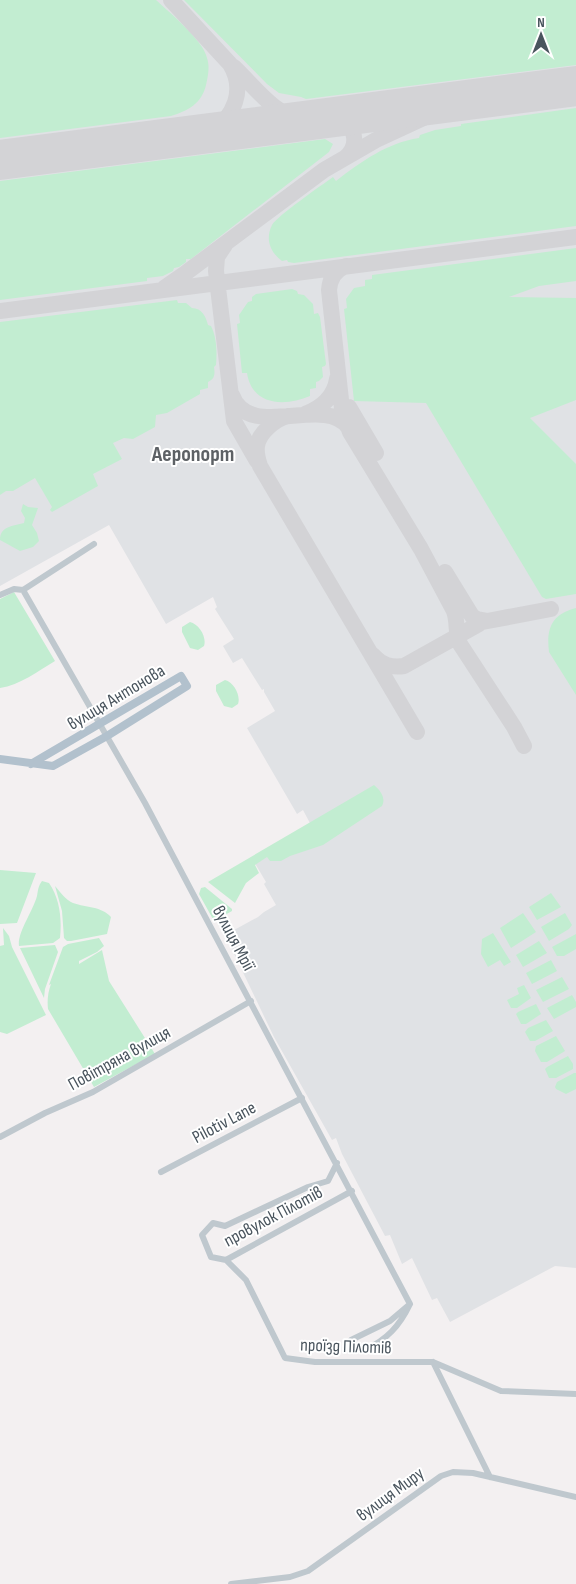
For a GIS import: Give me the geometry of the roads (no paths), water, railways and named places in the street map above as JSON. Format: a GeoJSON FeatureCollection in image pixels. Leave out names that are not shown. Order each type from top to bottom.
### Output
{"type":"FeatureCollection","features":[{"type":"Feature","properties":{"kind":"main road","name":"вулиця Антонова"},"geometry":{"type":"LineString","coordinates":[[0,759],[31,764],[53,766],[107,736],[187,686],[181,676],[31,764]]}},
{"type":"Feature","properties":{"kind":"street"},"geometry":{"type":"LineString","coordinates":[[0,595],[14,589],[23,590],[94,544]]}},
{"type":"Feature","properties":{"kind":"street","name":"вулиця Мрії"},"geometry":{"type":"LineString","coordinates":[[23,590],[145,803],[352,1191],[410,1304]]}},
{"type":"Feature","properties":{"kind":"street","name":"Повітряна вулиця"},"geometry":{"type":"LineString","coordinates":[[0,1137],[45,1113],[93,1092],[251,1001]]}},
{"type":"Feature","properties":{"kind":"street","name":"Pilotiv Lane"},"geometry":{"type":"LineString","coordinates":[[161,1172],[302,1098]]}},
{"type":"Feature","properties":{"kind":"street","name":"провулок Пілотів"},"geometry":{"type":"LineString","coordinates":[[337,1163],[328,1181],[308,1187],[225,1226],[213,1223],[202,1235],[212,1257],[226,1260],[352,1191]]}},
{"type":"Feature","properties":{"kind":"street","name":"проїзд Пілотів"},"geometry":{"type":"LineString","coordinates":[[226,1260],[246,1280],[285,1358],[315,1362],[433,1362],[501,1391],[576,1394]]}},
{"type":"Feature","properties":{"kind":"street"},"geometry":{"type":"LineString","coordinates":[[410,1304],[403,1320],[381,1342],[365,1350],[351,1340],[390,1321],[410,1304]]}},
{"type":"Feature","properties":{"kind":"street"},"geometry":{"type":"LineString","coordinates":[[433,1362],[490,1477]]}},
{"type":"Feature","properties":{"kind":"street","name":"вулиця Миру"},"geometry":{"type":"LineString","coordinates":[[231,1584],[290,1577],[308,1571],[446,1473],[461,1472],[490,1477],[576,1496]]}},
{"type":"Feature","properties":{"kind":"district","name":"Аеропорт"},"geometry":{"type":"Point","coordinates":[193,453]}}]}
